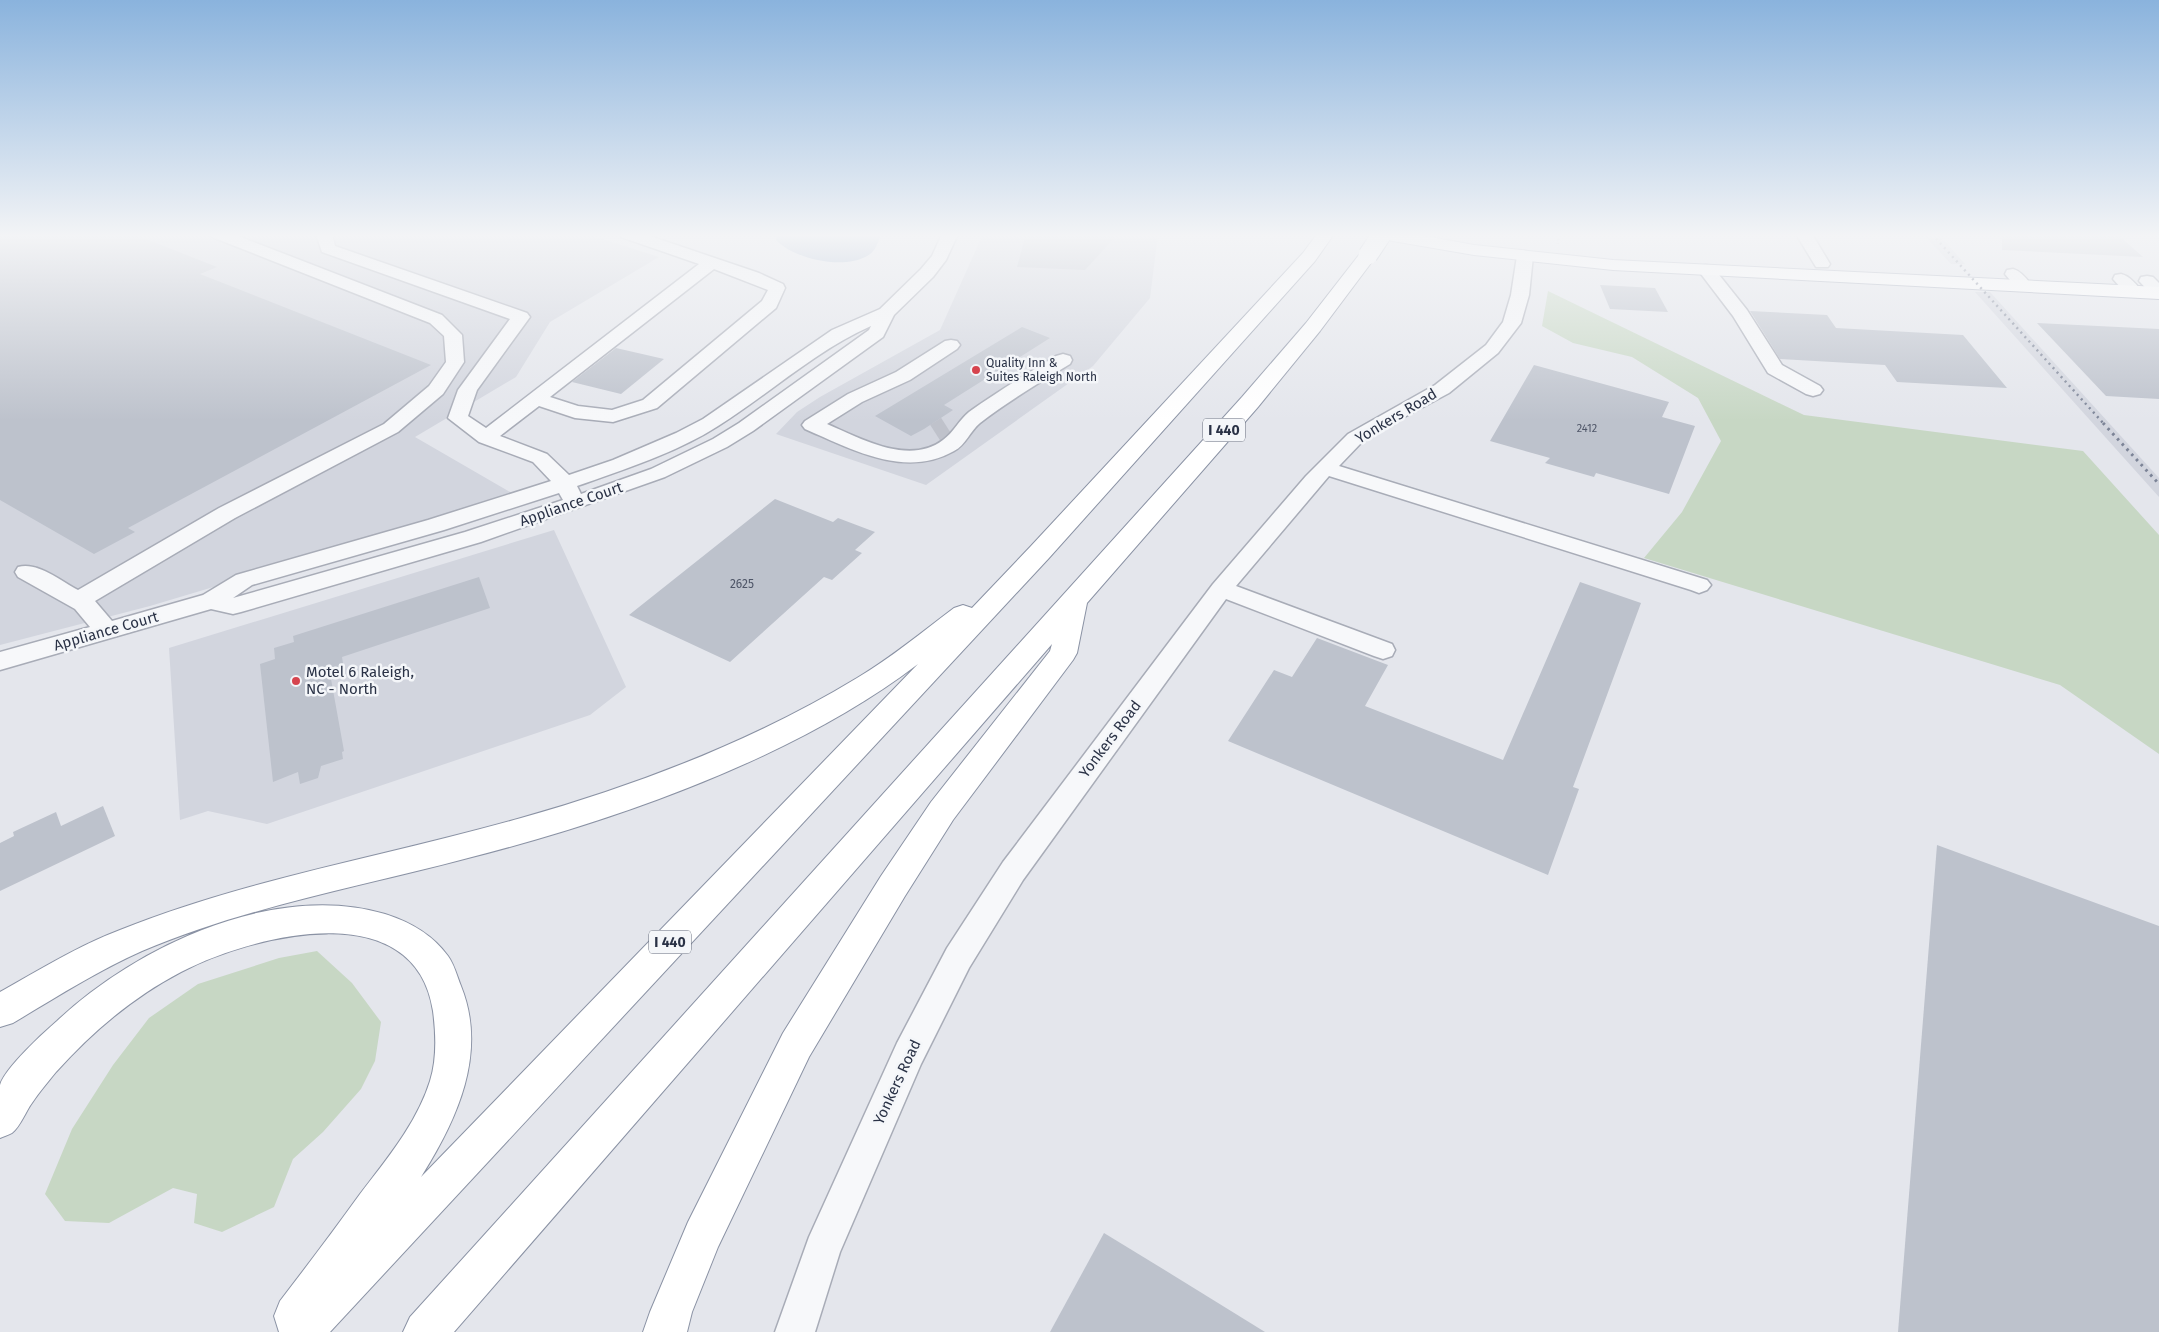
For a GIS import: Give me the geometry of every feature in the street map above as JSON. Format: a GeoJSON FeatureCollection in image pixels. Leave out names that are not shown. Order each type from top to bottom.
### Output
{"type":"FeatureCollection","features":[{"type":"Feature","properties":{"kind":"main road","name":"I 440"},"geometry":{"type":"LineString","coordinates":[[301,1332],[1040,552],[1271,296]]}},
{"type":"Feature","properties":{"kind":"main road","name":"I 440"},"geometry":{"type":"LineString","coordinates":[[425,1332],[1250,402],[1337,296]]}},
{"type":"Feature","properties":{"kind":"main road"},"geometry":{"type":"LineString","coordinates":[[0,1011],[103,953],[147,934],[202,914],[304,885],[472,844],[586,810],[692,772],[740,752],[801,723],[866,686],[904,660],[1040,552]]}},
{"type":"Feature","properties":{"kind":"main road"},"geometry":{"type":"LineString","coordinates":[[665,1332],[671,1312],[702,1236],[796,1045],[893,886],[942,811],[1064,653],[1074,600]]}},
{"type":"Feature","properties":{"kind":"main road"},"geometry":{"type":"LineString","coordinates":[[0,1119],[27,1078],[58,1044],[88,1016],[123,988],[165,963],[205,945],[248,930],[324,918],[360,921],[394,931],[418,945],[434,963],[446,987],[451,1011],[454,1050],[448,1080],[430,1124],[407,1165],[284,1332]]}},
{"type":"Feature","properties":{"kind":"street"},"geometry":{"type":"LineString","coordinates":[[78,601],[227,514],[390,428],[436,390],[455,362],[453,335],[436,319],[380,296]]}},
{"type":"Feature","properties":{"kind":"street"},"geometry":{"type":"LineString","coordinates":[[462,296],[521,317],[468,390],[458,418],[486,438],[540,458],[565,483],[576,503]]}},
{"type":"Feature","properties":{"kind":"street"},"geometry":{"type":"LineString","coordinates":[[486,438],[668,296]]}},
{"type":"Feature","properties":{"kind":"street"},"geometry":{"type":"LineString","coordinates":[[536,399],[575,412],[613,416],[650,404],[770,304],[773,296]]}},
{"type":"Feature","properties":{"kind":"street","name":"Appliance Court"},"geometry":{"type":"LineString","coordinates":[[0,660],[211,601],[244,580],[436,525],[620,464],[689,434],[725,412],[838,334],[886,313],[903,296]]}},
{"type":"Feature","properties":{"kind":"street","name":"Yonkers Road"},"geometry":{"type":"LineString","coordinates":[[795,1332],[822,1250],[909,1054],[958,958],[1013,870],[1222,589],[1325,468],[1355,438],[1375,425],[1442,389],[1492,350],[1512,323],[1520,296]]}},
{"type":"Feature","properties":{"kind":"street"},"geometry":{"type":"LineString","coordinates":[[1727,296],[1741,314],[1775,369],[1813,390]]}},
{"type":"Feature","properties":{"kind":"street","name":"Appliance Court"},"geometry":{"type":"LineString","coordinates":[[211,601],[233,606],[432,550],[576,503],[658,473],[733,435],[878,333],[886,313]]}},
{"type":"Feature","properties":{"kind":"street"},"geometry":{"type":"LineString","coordinates":[[951,345],[903,376],[855,398],[812,425],[876,452],[896,456],[967,423],[1062,360]]}},
{"type":"Feature","properties":{"kind":"street"},"geometry":{"type":"LineString","coordinates":[[938,438],[946,448],[955,441],[967,423]]}},
{"type":"Feature","properties":{"kind":"street"},"geometry":{"type":"LineString","coordinates":[[1325,468],[1699,585]]}},
{"type":"Feature","properties":{"kind":"street"},"geometry":{"type":"LineString","coordinates":[[26,572],[83,603],[106,631]]}},
{"type":"Feature","properties":{"kind":"street"},"geometry":{"type":"LineString","coordinates":[[1222,589],[1383,650]]}},
{"type":"Feature","properties":{"kind":"shaded area"},"geometry":{"type":"Polygon","coordinates":[[[0,296],[593,296],[550,322],[516,377],[415,437],[517,496],[150,606],[0,645],[0,296]]]}},
{"type":"Feature","properties":{"kind":"shaded area"},"geometry":{"type":"Polygon","coordinates":[[[955,296],[1150,296],[1093,366],[926,485],[776,434],[797,412],[820,397],[940,330],[955,296]]]}},
{"type":"Feature","properties":{"kind":"shaded area"},"geometry":{"type":"Polygon","coordinates":[[[1979,296],[1994,296],[2159,478],[2159,497],[1979,296]]]}},
{"type":"Feature","properties":{"kind":"shaded area"},"geometry":{"type":"Polygon","coordinates":[[[554,530],[626,687],[590,715],[267,824],[208,811],[180,820],[169,648],[554,530]]]}},
{"type":"Feature","properties":{"kind":"green space"},"geometry":{"type":"Polygon","coordinates":[[[1547,296],[1559,296],[1804,415],[2083,451],[2159,535],[2159,754],[2060,685],[1644,558],[1682,512],[1721,441],[1698,398],[1632,357],[1573,343],[1542,326],[1547,296]]]}},
{"type":"Feature","properties":{"kind":"green space"},"geometry":{"type":"Polygon","coordinates":[[[317,951],[352,983],[381,1022],[375,1061],[361,1089],[323,1132],[293,1159],[274,1207],[222,1232],[194,1223],[197,1194],[173,1188],[109,1223],[65,1221],[45,1194],[72,1129],[113,1065],[149,1018],[198,984],[279,958],[317,951]]]}},
{"type":"Feature","properties":{"kind":"building"},"geometry":{"type":"Polygon","coordinates":[[[0,296],[256,296],[431,365],[128,528],[135,532],[94,554],[0,500],[0,296]]]}},
{"type":"Feature","properties":{"kind":"building"},"geometry":{"type":"Polygon","coordinates":[[[1605,296],[1659,296],[1668,312],[1610,309],[1605,296]]]}},
{"type":"Feature","properties":{"kind":"building"},"geometry":{"type":"Polygon","coordinates":[[[1750,311],[1827,315],[1836,328],[1963,335],[2007,388],[1897,382],[1885,365],[1780,359],[1750,311]]]}},
{"type":"Feature","properties":{"kind":"building"},"geometry":{"type":"Polygon","coordinates":[[[2037,323],[2159,329],[2159,399],[2106,396],[2037,323]]]}},
{"type":"Feature","properties":{"kind":"building","name":"Quality Inn & Suites Raleigh North"},"geometry":{"type":"Polygon","coordinates":[[[1022,327],[1050,338],[944,405],[953,410],[924,429],[911,436],[875,416],[1022,327]]]}},
{"type":"Feature","properties":{"kind":"building"},"geometry":{"type":"Polygon","coordinates":[[[616,348],[664,359],[621,394],[572,382],[616,348]]]}},
{"type":"Feature","properties":{"kind":"building"},"geometry":{"type":"Polygon","coordinates":[[[1534,365],[1669,402],[1662,417],[1695,426],[1669,494],[1596,473],[1594,477],[1545,463],[1550,458],[1490,441],[1534,365]]]}},
{"type":"Feature","properties":{"kind":"building"},"geometry":{"type":"Polygon","coordinates":[[[775,499],[833,522],[838,518],[875,532],[855,550],[862,553],[832,580],[824,577],[730,662],[629,615],[775,499]]]}},
{"type":"Feature","properties":{"kind":"building","name":"Motel 6 Raleigh, NC - North"},"geometry":{"type":"Polygon","coordinates":[[[479,577],[490,608],[342,657],[345,675],[331,679],[344,751],[342,752],[343,759],[321,766],[318,778],[300,784],[298,772],[273,782],[260,664],[275,659],[274,648],[294,642],[293,636],[479,577]]]}},
{"type":"Feature","properties":{"kind":"building"},"geometry":{"type":"Polygon","coordinates":[[[1580,582],[1641,603],[1573,787],[1579,789],[1548,875],[1228,741],[1274,670],[1292,677],[1317,638],[1388,665],[1365,706],[1503,760],[1580,582]]]}},
{"type":"Feature","properties":{"kind":"building"},"geometry":{"type":"Polygon","coordinates":[[[103,806],[115,836],[0,891],[0,843],[14,836],[13,832],[56,812],[61,826],[103,806]]]}},
{"type":"Feature","properties":{"kind":"building"},"geometry":{"type":"Polygon","coordinates":[[[1937,845],[2159,926],[2159,1332],[1898,1332],[1937,845]]]}},
{"type":"Feature","properties":{"kind":"building"},"geometry":{"type":"Polygon","coordinates":[[[1104,1233],[1163,1269],[1265,1332],[1050,1332],[1104,1233]]]}},
{"type":"Feature","properties":{"kind":"tunnel"},"geometry":{"type":"LineString","coordinates":[[936,434],[947,427]]}},
{"type":"Feature","properties":{"kind":"railway"},"geometry":{"type":"LineString","coordinates":[[1988,296],[2104,424]]}},
{"type":"Feature","properties":{"kind":"railway"},"geometry":{"type":"LineString","coordinates":[[2103,423],[2159,484]]}},
{"type":"Feature","properties":{"kind":"place","name":"Quality Inn & Suites Raleigh North"},"geometry":{"type":"Point","coordinates":[976,370]}},
{"type":"Feature","properties":{"kind":"place","name":"Motel 6 Raleigh, NC - North"},"geometry":{"type":"Point","coordinates":[296,681]}}]}
